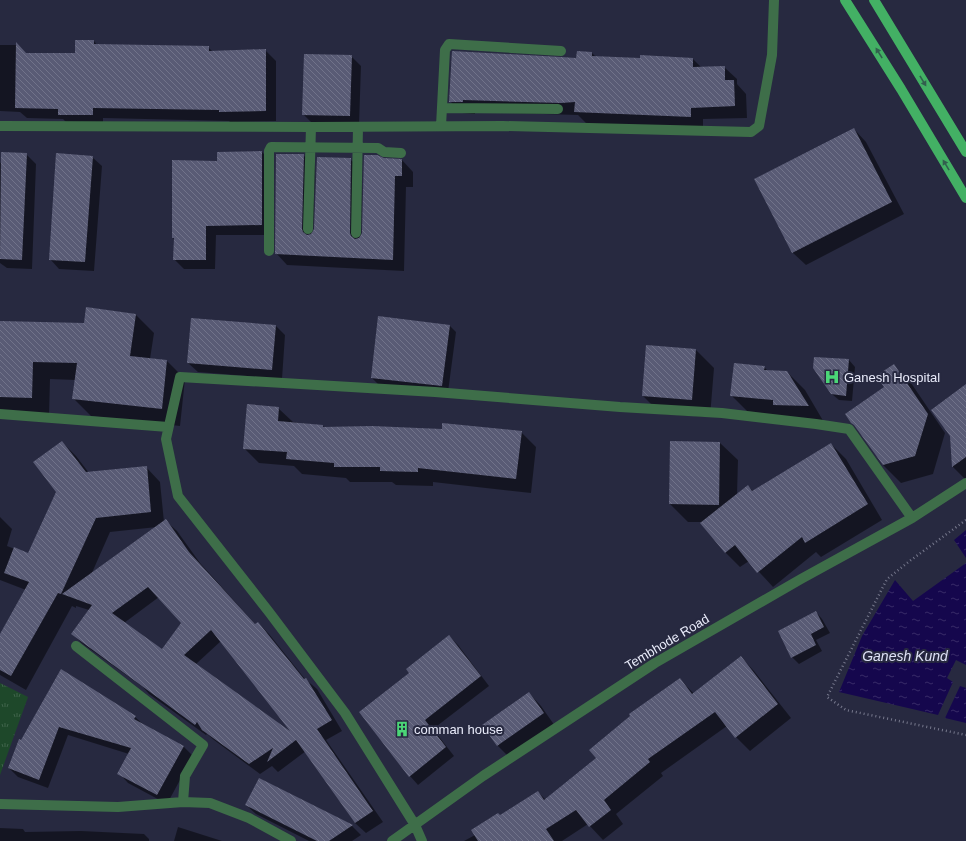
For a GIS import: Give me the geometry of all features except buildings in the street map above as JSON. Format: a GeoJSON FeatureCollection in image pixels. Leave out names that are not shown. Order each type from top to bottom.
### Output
{"type":"FeatureCollection","features":[{"type":"Feature","properties":{"kind":"main road"},"geometry":{"type":"LineString","coordinates":[[845,0],[901,89],[966,198]]}},
{"type":"Feature","properties":{"kind":"main road"},"geometry":{"type":"LineString","coordinates":[[874,0],[966,152]]}},
{"type":"Feature","properties":{"kind":"street"},"geometry":{"type":"LineString","coordinates":[[0,126],[503,126],[750,132],[759,126],[772,55],[774,0]]}},
{"type":"Feature","properties":{"kind":"street"},"geometry":{"type":"LineString","coordinates":[[441,126],[445,50],[449,44],[561,51]]}},
{"type":"Feature","properties":{"kind":"street"},"geometry":{"type":"LineString","coordinates":[[442,108],[558,109]]}},
{"type":"Feature","properties":{"kind":"street"},"geometry":{"type":"LineString","coordinates":[[503,126],[505,108]]}},
{"type":"Feature","properties":{"kind":"street"},"geometry":{"type":"LineString","coordinates":[[308,229],[311,127]]}},
{"type":"Feature","properties":{"kind":"street"},"geometry":{"type":"LineString","coordinates":[[356,233],[358,127]]}},
{"type":"Feature","properties":{"kind":"street"},"geometry":{"type":"LineString","coordinates":[[269,251],[269,151],[271,147],[358,147],[378,148],[384,152],[401,153]]}},
{"type":"Feature","properties":{"kind":"street"},"geometry":{"type":"LineString","coordinates":[[422,841],[415,825],[345,713],[269,612],[178,496],[166,439],[180,377],[435,392],[620,407],[722,413],[849,429],[912,518]]}},
{"type":"Feature","properties":{"kind":"street"},"geometry":{"type":"LineString","coordinates":[[0,414],[168,428]]}},
{"type":"Feature","properties":{"kind":"street","name":"Tembhode Road"},"geometry":{"type":"LineString","coordinates":[[392,841],[483,776],[655,663],[801,579],[912,518],[966,484]]}},
{"type":"Feature","properties":{"kind":"street"},"geometry":{"type":"LineString","coordinates":[[76,646],[203,745],[185,776],[183,802]]}},
{"type":"Feature","properties":{"kind":"street"},"geometry":{"type":"LineString","coordinates":[[0,804],[118,807],[183,802],[210,803],[249,818],[291,841]]}},
{"type":"Feature","properties":{"kind":"path"},"geometry":{"type":"LineString","coordinates":[[966,520],[887,579],[827,697],[846,710],[966,735]]}},
{"type":"Feature","properties":{"kind":"green space"},"geometry":{"type":"Polygon","coordinates":[[[0,683],[28,697],[0,775],[0,683]]]}},
{"type":"Feature","properties":{"kind":"water"},"geometry":{"type":"Polygon","coordinates":[[[966,530],[966,558],[954,540],[966,530]]]}},
{"type":"Feature","properties":{"kind":"water","name":"Ganesh Kund"},"geometry":{"type":"Polygon","coordinates":[[[966,563],[966,665],[956,660],[947,678],[953,682],[938,715],[839,692],[862,636],[895,580],[913,601],[966,563]]]}},
{"type":"Feature","properties":{"kind":"water","name":"Ganesh Kund"},"geometry":{"type":"Polygon","coordinates":[[[960,686],[966,688],[966,723],[945,718],[960,686]]]}},
{"type":"Feature","properties":{"kind":"place","name":"Ganesh Hospital"},"geometry":{"type":"Point","coordinates":[832,377]}},
{"type":"Feature","properties":{"kind":"place","name":"comman house"},"geometry":{"type":"Point","coordinates":[402,729]}}]}
